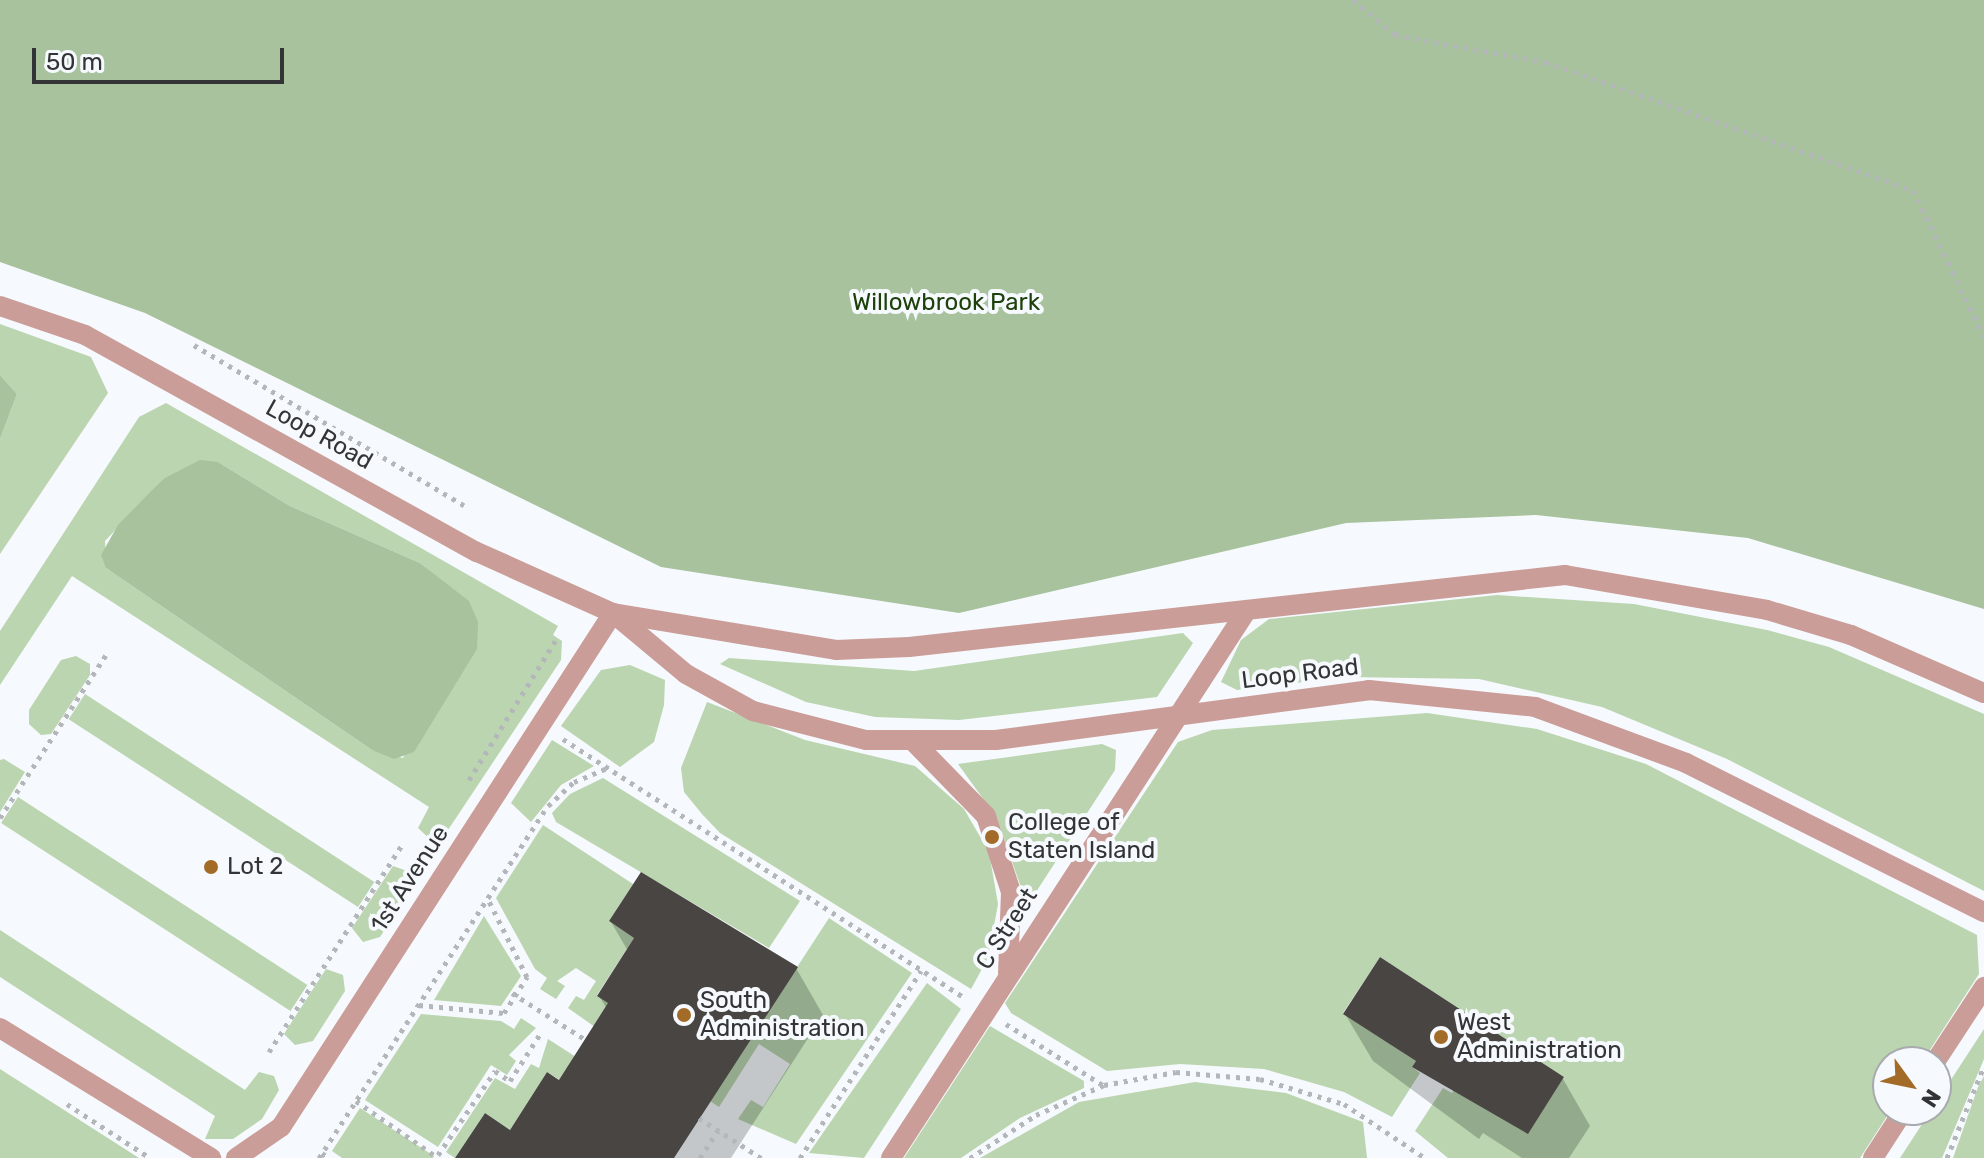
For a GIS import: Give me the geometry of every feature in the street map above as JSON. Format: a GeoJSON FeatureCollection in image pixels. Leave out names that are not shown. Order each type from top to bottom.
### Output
{"type":"FeatureCollection","features":[{"type":"Feature","properties":{"kind":"street","name":"Loop Road"},"geometry":{"type":"LineString","coordinates":[[0,306],[85,335],[477,552],[613,613],[836,650],[979,644],[1247,610],[1565,575],[1767,610],[1851,635],[1984,693]]}},
{"type":"Feature","properties":{"kind":"street","name":"C Street"},"geometry":{"type":"LineString","coordinates":[[891,1158],[1247,610]]}},
{"type":"Feature","properties":{"kind":"street","name":"Loop Road"},"geometry":{"type":"LineString","coordinates":[[613,613],[686,674],[753,711],[806,729],[914,742],[996,740],[1369,690],[1535,707],[1686,763],[1984,912]]}},
{"type":"Feature","properties":{"kind":"street","name":"1st Avenue"},"geometry":{"type":"LineString","coordinates":[[236,1158],[281,1127],[613,613]]}},
{"type":"Feature","properties":{"kind":"street"},"geometry":{"type":"LineString","coordinates":[[914,742],[966,790],[996,842],[1011,892],[1008,975]]}},
{"type":"Feature","properties":{"kind":"street"},"geometry":{"type":"LineString","coordinates":[[1945,1046],[1984,987]]}},
{"type":"Feature","properties":{"kind":"street"},"geometry":{"type":"LineString","coordinates":[[0,1028],[211,1158]]}},
{"type":"Feature","properties":{"kind":"street"},"geometry":{"type":"LineString","coordinates":[[1873,1158],[1894,1126]]}},
{"type":"Feature","properties":{"kind":"path"},"geometry":{"type":"LineString","coordinates":[[1353,0],[1395,35],[1545,62],[1913,190],[1984,337]]}},
{"type":"Feature","properties":{"kind":"path"},"geometry":{"type":"LineString","coordinates":[[194,345],[464,505]]}},
{"type":"Feature","properties":{"kind":"path"},"geometry":{"type":"LineString","coordinates":[[463,790],[557,638]]}},
{"type":"Feature","properties":{"kind":"path"},"geometry":{"type":"LineString","coordinates":[[0,818],[107,653]]}},
{"type":"Feature","properties":{"kind":"path"},"geometry":{"type":"LineString","coordinates":[[541,725],[965,998]]}},
{"type":"Feature","properties":{"kind":"path"},"geometry":{"type":"LineString","coordinates":[[329,1158],[321,1156],[548,806],[574,782],[608,767]]}},
{"type":"Feature","properties":{"kind":"path"},"geometry":{"type":"LineString","coordinates":[[269,1052],[403,843]]}},
{"type":"Feature","properties":{"kind":"path"},"geometry":{"type":"LineString","coordinates":[[419,1005],[504,1013],[512,993],[527,977],[488,899]]}},
{"type":"Feature","properties":{"kind":"path"},"geometry":{"type":"LineString","coordinates":[[800,1158],[921,971]]}},
{"type":"Feature","properties":{"kind":"path"},"geometry":{"type":"LineString","coordinates":[[512,993],[583,1038]]}},
{"type":"Feature","properties":{"kind":"path"},"geometry":{"type":"LineString","coordinates":[[996,1017],[1104,1085]]}},
{"type":"Feature","properties":{"kind":"path"},"geometry":{"type":"LineString","coordinates":[[356,1101],[438,1157],[495,1071],[510,1081],[542,1031]]}},
{"type":"Feature","properties":{"kind":"path"},"geometry":{"type":"LineString","coordinates":[[1947,1158],[1984,1066]]}},
{"type":"Feature","properties":{"kind":"path"},"geometry":{"type":"LineString","coordinates":[[970,1158],[1036,1115],[1104,1085],[1176,1072],[1260,1079],[1344,1104],[1425,1158]]}},
{"type":"Feature","properties":{"kind":"path"},"geometry":{"type":"LineString","coordinates":[[62,1102],[150,1158]]}},
{"type":"Feature","properties":{"kind":"path"},"geometry":{"type":"LineString","coordinates":[[699,1118],[761,1158]]}},
{"type":"Feature","properties":{"kind":"path"},"geometry":{"type":"LineString","coordinates":[[700,1158],[718,1130]]}},
{"type":"Feature","properties":{"kind":"green space","name":"Willowbrook Park"},"geometry":{"type":"Polygon","coordinates":[[[0,0],[1984,0],[1984,609],[1748,538],[1536,515],[1346,523],[959,613],[661,567],[145,313],[0,262],[0,0]]]}},
{"type":"Feature","properties":{"kind":"green space"},"geometry":{"type":"Polygon","coordinates":[[[0,324],[91,357],[108,393],[0,554],[0,439],[17,394],[0,375],[0,324]]]}},
{"type":"Feature","properties":{"kind":"green space"},"geometry":{"type":"Polygon","coordinates":[[[0,375],[17,394],[0,439],[0,375]]]}},
{"type":"Feature","properties":{"kind":"green space"},"geometry":{"type":"Polygon","coordinates":[[[166,403],[558,626],[553,635],[562,641],[561,660],[442,839],[432,841],[418,828],[429,807],[72,576],[0,685],[0,631],[139,417],[166,403]],[[218,462],[163,479],[105,541],[106,568],[372,750],[403,758],[469,602],[420,563],[290,506],[218,462]]]}},
{"type":"Feature","properties":{"kind":"green space"},"geometry":{"type":"Polygon","coordinates":[[[200,460],[218,462],[290,506],[420,563],[469,601],[478,622],[477,649],[414,752],[394,759],[372,750],[106,568],[101,555],[118,525],[163,479],[200,460]]]}},
{"type":"Feature","properties":{"kind":"green space"},"geometry":{"type":"Polygon","coordinates":[[[1497,595],[1634,604],[1767,630],[1829,647],[1984,714],[1984,891],[1727,759],[1602,707],[1479,679],[1347,677],[1237,690],[1221,682],[1241,640],[1269,619],[1497,595]]]}},
{"type":"Feature","properties":{"kind":"green space"},"geometry":{"type":"Polygon","coordinates":[[[1183,633],[1193,643],[1157,697],[959,720],[875,717],[806,702],[720,664],[729,658],[914,671],[1183,633]]]}},
{"type":"Feature","properties":{"kind":"green space"},"geometry":{"type":"Polygon","coordinates":[[[76,656],[90,664],[90,675],[51,734],[41,735],[29,724],[29,710],[61,660],[76,656]]]}},
{"type":"Feature","properties":{"kind":"green space"},"geometry":{"type":"Polygon","coordinates":[[[630,665],[665,680],[664,705],[654,742],[620,767],[561,726],[601,670],[630,665]]]}},
{"type":"Feature","properties":{"kind":"green space"},"geometry":{"type":"Polygon","coordinates":[[[85,694],[374,882],[358,907],[69,719],[85,694]]]}},
{"type":"Feature","properties":{"kind":"green space"},"geometry":{"type":"Polygon","coordinates":[[[707,702],[805,740],[915,766],[964,809],[989,852],[998,904],[988,958],[971,989],[720,833],[702,814],[684,792],[681,768],[707,702]]]}},
{"type":"Feature","properties":{"kind":"green space"},"geometry":{"type":"Polygon","coordinates":[[[1427,713],[1537,729],[1646,764],[1977,935],[1979,974],[1932,1046],[1872,1046],[1872,1126],[1881,1126],[1860,1158],[1448,1158],[1415,1131],[1443,1088],[1452,1093],[1456,1087],[1528,1133],[1564,1077],[1380,957],[1343,1013],[1416,1061],[1412,1067],[1420,1073],[1392,1117],[1344,1092],[1264,1069],[1180,1064],[1107,1071],[1011,1013],[1005,1003],[1178,742],[1212,730],[1427,713]]]}},
{"type":"Feature","properties":{"kind":"green space"},"geometry":{"type":"Polygon","coordinates":[[[552,740],[594,766],[561,785],[531,822],[511,803],[552,740]]]}},
{"type":"Feature","properties":{"kind":"green space"},"geometry":{"type":"Polygon","coordinates":[[[1102,744],[1116,750],[1115,770],[1036,892],[1024,896],[997,818],[958,764],[1102,744]]]}},
{"type":"Feature","properties":{"kind":"green space"},"geometry":{"type":"Polygon","coordinates":[[[4,759],[25,772],[0,812],[0,760],[4,759]]]}},
{"type":"Feature","properties":{"kind":"green space"},"geometry":{"type":"Polygon","coordinates":[[[603,778],[800,901],[769,948],[556,822],[552,813],[570,794],[603,778]]]}},
{"type":"Feature","properties":{"kind":"green space"},"geometry":{"type":"Polygon","coordinates":[[[18,797],[307,985],[290,1011],[1,823],[18,797]]]}},
{"type":"Feature","properties":{"kind":"green space"},"geometry":{"type":"Polygon","coordinates":[[[543,825],[633,884],[609,921],[634,938],[597,995],[610,1004],[595,1027],[568,1008],[576,996],[584,1000],[596,981],[576,968],[557,981],[565,986],[556,999],[540,989],[547,978],[535,969],[496,898],[543,825]]]}},
{"type":"Feature","properties":{"kind":"green space"},"geometry":{"type":"Polygon","coordinates":[[[393,866],[410,872],[413,885],[380,937],[363,942],[352,928],[393,866]]]}},
{"type":"Feature","properties":{"kind":"green space"},"geometry":{"type":"Polygon","coordinates":[[[484,916],[521,976],[501,1006],[434,1000],[484,916]]]}},
{"type":"Feature","properties":{"kind":"green space"},"geometry":{"type":"Polygon","coordinates":[[[829,918],[912,973],[796,1144],[738,1119],[751,1100],[763,1107],[790,1064],[759,1044],[719,1107],[710,1101],[829,918]]]}},
{"type":"Feature","properties":{"kind":"green space"},"geometry":{"type":"Polygon","coordinates":[[[0,930],[245,1090],[259,1072],[274,1076],[279,1090],[262,1119],[233,1139],[205,1139],[215,1116],[0,977],[0,930]]]}},
{"type":"Feature","properties":{"kind":"green space"},"geometry":{"type":"Polygon","coordinates":[[[326,969],[343,975],[345,991],[313,1041],[295,1045],[284,1034],[326,969]]]}},
{"type":"Feature","properties":{"kind":"green space"},"geometry":{"type":"Polygon","coordinates":[[[927,983],[961,1009],[864,1158],[809,1153],[927,983]]]}},
{"type":"Feature","properties":{"kind":"green space"},"geometry":{"type":"Polygon","coordinates":[[[421,1014],[501,1021],[514,1029],[521,1018],[536,1028],[509,1055],[516,1061],[507,1075],[491,1065],[438,1147],[365,1100],[421,1014]]]}},
{"type":"Feature","properties":{"kind":"green space"},"geometry":{"type":"Polygon","coordinates":[[[990,1026],[1084,1081],[1084,1088],[1020,1118],[961,1158],[904,1158],[990,1026]]]}},
{"type":"Feature","properties":{"kind":"green space"},"geometry":{"type":"Polygon","coordinates":[[[1984,1029],[1984,1059],[1942,1158],[1900,1158],[1921,1126],[1952,1126],[1952,1078],[1984,1029]]]}},
{"type":"Feature","properties":{"kind":"green space"},"geometry":{"type":"Polygon","coordinates":[[[548,1039],[576,1057],[560,1080],[547,1072],[510,1130],[485,1113],[455,1158],[446,1152],[495,1078],[515,1089],[531,1064],[539,1068],[548,1039]]]}},
{"type":"Feature","properties":{"kind":"green space"},"geometry":{"type":"Polygon","coordinates":[[[0,1069],[139,1158],[0,1158],[0,1069]]]}},
{"type":"Feature","properties":{"kind":"green space"},"geometry":{"type":"Polygon","coordinates":[[[1984,1076],[1984,1158],[1953,1158],[1978,1087],[1984,1076]]]}},
{"type":"Feature","properties":{"kind":"green space"},"geometry":{"type":"Polygon","coordinates":[[[1195,1082],[1286,1093],[1363,1122],[1367,1158],[980,1158],[1079,1102],[1195,1082]]]}},
{"type":"Feature","properties":{"kind":"green space"},"geometry":{"type":"Polygon","coordinates":[[[360,1108],[433,1158],[342,1158],[332,1151],[360,1108]]]}},
{"type":"Feature","properties":{"kind":"building","name":"South Administration"},"geometry":{"type":"Polygon","coordinates":[[[641,872],[798,967],[674,1158],[455,1158],[485,1113],[510,1130],[547,1072],[559,1080],[608,1003],[597,996],[634,938],[609,921],[641,872]]]}},
{"type":"Feature","properties":{"kind":"building","name":"West Administration"},"geometry":{"type":"Polygon","coordinates":[[[1380,957],[1564,1077],[1528,1134],[1412,1067],[1416,1061],[1343,1014],[1380,957]]]}},
{"type":"Feature","properties":{"kind":"place","name":"College of Staten Island"},"geometry":{"type":"Point","coordinates":[992,837]}},
{"type":"Feature","properties":{"kind":"place","name":"Lot 2"},"geometry":{"type":"Point","coordinates":[211,867]}},
{"type":"Feature","properties":{"kind":"place","name":"South Administration"},"geometry":{"type":"Point","coordinates":[684,1015]}},
{"type":"Feature","properties":{"kind":"place","name":"West Administration"},"geometry":{"type":"Point","coordinates":[1441,1037]}}]}
